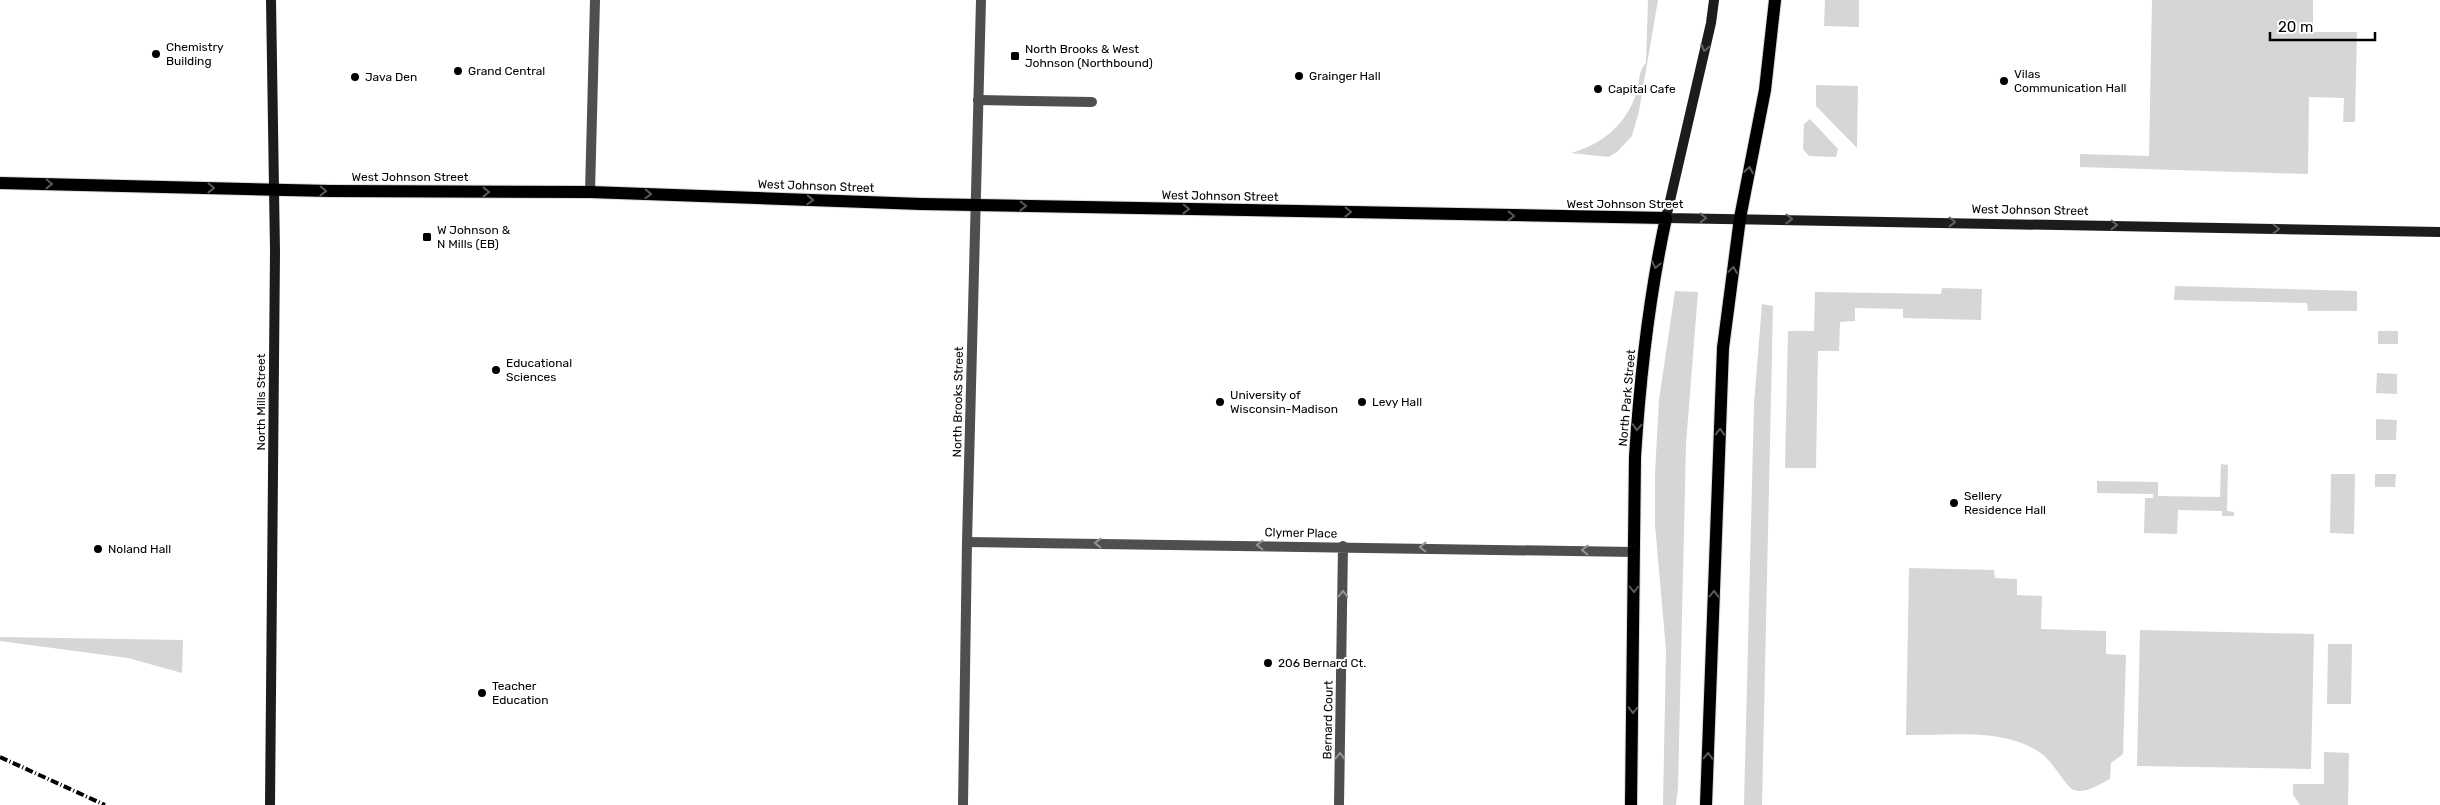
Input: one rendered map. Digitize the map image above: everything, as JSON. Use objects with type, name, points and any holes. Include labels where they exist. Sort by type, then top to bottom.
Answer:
[{"type":"main road","name":"North Mills Street","points":[[270,805],[274,190],[271,0]]},
{"type":"main road","name":"North Park Street","points":[[1631,805],[1635,457],[1642,372],[1654,274],[1711,24],[1714,0]]},
{"type":"main road","points":[[1706,805],[1723,348],[1740,218],[1765,90],[1775,0]]},
{"type":"main road","name":"West Johnson Street","points":[[0,183],[274,190],[590,192],[975,205],[2440,232]]},
{"type":"street","points":[[590,192],[594,0]]},
{"type":"street","name":"North Brooks Street","points":[[964,805],[967,542],[981,0]]},
{"type":"street","points":[[978,100],[1092,102]]},
{"type":"street","name":"Clymer Place","points":[[967,542],[1343,546],[1634,552]]},
{"type":"street","name":"Bernard Court","points":[[1339,805],[1343,546]]},
{"type":"shaded area","points":[[1648,0],[1658,0],[1639,111],[1632,136],[1618,151],[1609,157],[1571,153],[1593,144],[1612,131],[1620,123],[1633,103],[1640,73],[1646,63]]},
{"type":"shaded area","points":[[1825,0],[1859,0],[1859,27],[1824,26]]},
{"type":"shaded area","points":[[2152,0],[2313,0],[2313,32],[2357,32],[2355,122],[2343,122],[2344,98],[2309,97],[2308,174],[2080,167],[2080,154],[2149,156]]},
{"type":"shaded area","points":[[1816,85],[1858,86],[1857,148],[1816,106]]},
{"type":"shaded area","points":[[1810,119],[1838,149],[1836,157],[1809,156],[1803,149],[1804,124]]},
{"type":"shaded area","points":[[2175,286],[2357,291],[2357,311],[2308,311],[2307,303],[2174,300]]},
{"type":"shaded area","points":[[1942,288],[1982,289],[1981,320],[1903,318],[1903,309],[1855,308],[1855,321],[1840,322],[1839,351],[1818,351],[1816,468],[1785,468],[1788,331],[1814,331],[1815,292],[1941,294]]},
{"type":"shaded area","points":[[1675,291],[1698,292],[1686,444],[1678,788],[1676,805],[1663,805],[1666,650],[1655,525],[1655,473],[1659,400]]},
{"type":"shaded area","points":[[1762,304],[1773,306],[1762,805],[1744,805],[1754,403]]},
{"type":"shaded area","points":[[2378,331],[2398,331],[2398,344],[2378,344]]},
{"type":"shaded area","points":[[2377,373],[2397,374],[2397,394],[2376,393]]},
{"type":"shaded area","points":[[2376,419],[2397,420],[2396,440],[2376,440]]},
{"type":"shaded area","points":[[2221,464],[2228,465],[2227,511],[2234,512],[2234,516],[2222,516],[2222,511],[2178,510],[2177,534],[2144,533],[2145,498],[2153,498],[2153,494],[2097,493],[2097,481],[2158,482],[2158,496],[2220,497]]},
{"type":"shaded area","points":[[2331,474],[2355,474],[2354,534],[2330,533]]},
{"type":"shaded area","points":[[2375,474],[2396,474],[2395,487],[2375,487]]},
{"type":"shaded area","points":[[1909,568],[1994,570],[1995,578],[2017,579],[2017,595],[2042,596],[2041,629],[2106,631],[2106,654],[2126,655],[2123,754],[2111,763],[2110,779],[2088,790],[2074,790],[2042,754],[2027,745],[1994,736],[1959,734],[1906,735]]},
{"type":"shaded area","points":[[2140,630],[2314,634],[2311,769],[2137,766]]},
{"type":"shaded area","points":[[0,637],[183,640],[182,673],[128,658],[0,641]]},
{"type":"shaded area","points":[[2328,644],[2352,644],[2351,704],[2327,704]]},
{"type":"shaded area","points":[[2324,752],[2349,753],[2348,805],[2300,805],[2293,795],[2293,784],[2324,784]]},
{"type":"railway","points":[[0,757],[105,805]]},
{"type":"place","name":"Chemistry Building","points":[[156,54]]},
{"type":"place","name":"North Brooks & West Johnson (Northbound)","points":[[1015,56]]},
{"type":"place","name":"Grand Central","points":[[458,71]]},
{"type":"place","name":"Grainger Hall","points":[[1299,76]]},
{"type":"place","name":"Java Den","points":[[355,77]]},
{"type":"place","name":"Vilas Communication Hall","points":[[2004,81]]},
{"type":"place","name":"Capital Cafe","points":[[1598,89]]},
{"type":"place","name":"W Johnson & N Mills (EB)","points":[[427,237]]},
{"type":"place","name":"Educational Sciences","points":[[496,370]]},
{"type":"place","name":"University of Wisconsin-Madison","points":[[1220,402]]},
{"type":"place","name":"Levy Hall","points":[[1362,402]]},
{"type":"place","name":"Sellery Residence Hall","points":[[1954,503]]},
{"type":"place","name":"Noland Hall","points":[[98,549]]},
{"type":"place","name":"206 Bernard Ct.","points":[[1268,663]]},
{"type":"place","name":"Teacher Education","points":[[482,693]]}]
